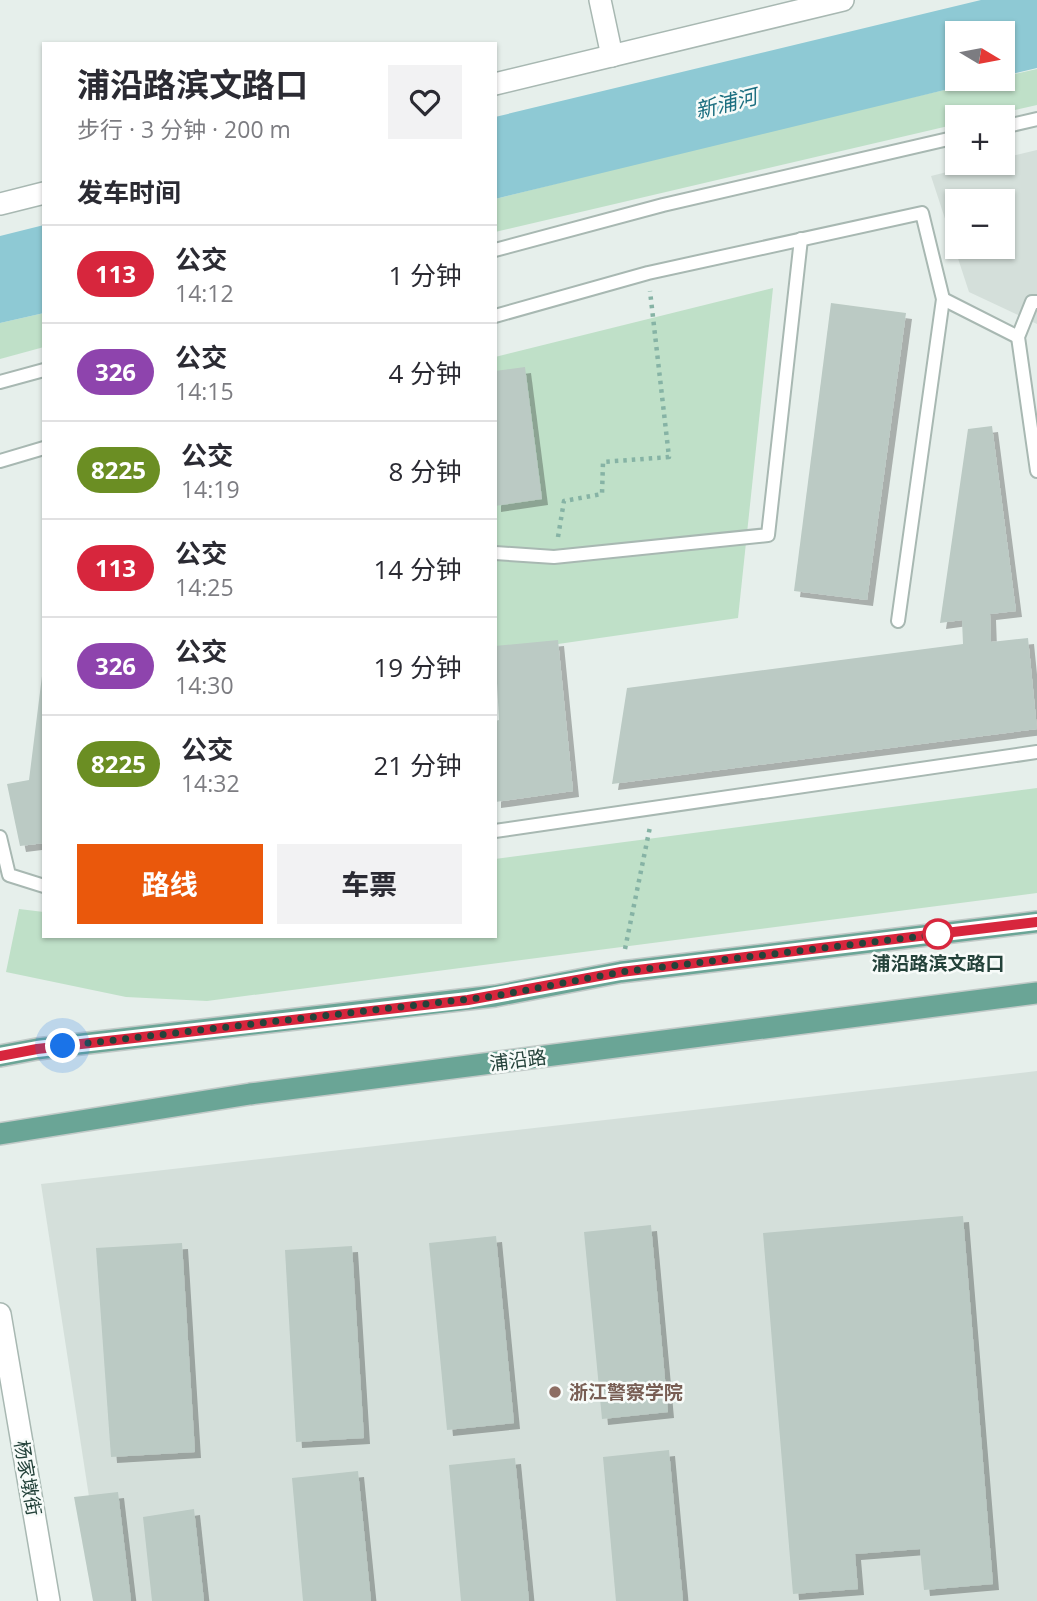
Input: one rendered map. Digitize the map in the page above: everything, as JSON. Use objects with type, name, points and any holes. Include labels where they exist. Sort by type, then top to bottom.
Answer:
[{"type":"main road","points":[[0,1056],[37,1049],[495,996],[621,972],[1037,922]]},
{"type":"main road","name":"浦沿路","points":[[0,1134],[250,1094],[1037,993]]},
{"type":"street","points":[[600,0],[612,56]]},
{"type":"street","points":[[497,84],[843,0]]},
{"type":"street","points":[[0,204],[42,194]]},
{"type":"street","name":"杨家墩街","points":[[0,1314],[50,1601]]},
{"type":"lane","points":[[1015,124],[1037,119]]},
{"type":"lane","points":[[497,249],[663,205],[945,140]]},
{"type":"lane","points":[[497,315],[648,272],[922,213],[943,299],[898,621]]},
{"type":"lane","points":[[497,553],[554,557],[768,535],[802,239]]},
{"type":"lane","points":[[943,299],[1018,337]]},
{"type":"lane","points":[[1037,302],[1032,302],[1018,337],[1037,471]]},
{"type":"lane","points":[[0,382],[42,371]]},
{"type":"lane","points":[[0,461],[41,451]]},
{"type":"lane","points":[[497,831],[1037,752]]},
{"type":"lane","points":[[0,837],[9,875],[42,885]]},
{"type":"path","points":[[554,557],[564,501],[602,494],[603,462],[669,457],[648,272]]},
{"type":"path","points":[[621,972],[653,809]]},
{"type":"shaded area","points":[[1037,150],[1037,324],[969,292],[958,259],[1015,259],[1015,189],[945,189],[945,219],[931,176],[945,172],[945,175],[1015,175],[1015,155]]},
{"type":"shaded area","name":"浙江警察学院","points":[[1037,1071],[1037,1601],[105,1601],[41,1184]]},
{"type":"green space","points":[[1037,69],[1037,105],[1015,110],[1015,105],[945,105],[945,127],[497,232],[497,198],[782,127],[945,90],[1015,91],[1015,74]]},
{"type":"green space","points":[[773,288],[738,618],[497,653],[497,357]]},
{"type":"green space","points":[[42,313],[42,348],[0,359],[0,323]]},
{"type":"green space","points":[[1037,788],[1037,893],[207,1001],[126,997],[6,972],[19,909],[42,912],[42,938],[497,938],[497,859]]},
{"type":"water","name":"新浦河","points":[[981,0],[1037,0],[1037,68],[1015,73],[1015,21],[945,21],[945,90],[497,199],[497,117]]},
{"type":"water","points":[[42,226],[42,313],[0,323],[0,236]]},
{"type":"building","points":[[831,303],[906,313],[867,600],[794,591]]},
{"type":"building","points":[[525,367],[542,499],[497,506],[497,371]]},
{"type":"building","points":[[992,426],[1016,611],[990,614],[991,642],[1028,638],[1037,729],[612,784],[627,688],[963,644],[962,620],[940,623],[968,429]]},
{"type":"building","points":[[558,640],[573,791],[497,802],[497,646]]},
{"type":"building","points":[[42,676],[42,843],[20,846],[7,784],[29,780]]},
{"type":"building","points":[[963,1216],[993,1584],[924,1590],[920,1549],[855,1554],[858,1589],[793,1594],[763,1233]]},
{"type":"building","points":[[651,1225],[668,1412],[602,1419],[584,1232]]},
{"type":"building","points":[[496,1236],[514,1423],[447,1430],[429,1243]]},
{"type":"building","points":[[182,1243],[195,1452],[111,1457],[96,1248]]},
{"type":"building","points":[[352,1246],[364,1438],[296,1442],[285,1250]]},
{"type":"building","points":[[669,1450],[683,1601],[616,1601],[603,1457]]},
{"type":"building","points":[[515,1458],[529,1601],[461,1601],[449,1465]]},
{"type":"building","points":[[358,1471],[371,1601],[303,1601],[292,1478]]},
{"type":"building","points":[[118,1492],[131,1601],[93,1601],[74,1497]]},
{"type":"building","points":[[194,1509],[204,1601],[152,1601],[143,1517]]},
{"type":"bus line","name":"113","points":[[0,1056],[37,1049],[247,1027],[495,996],[621,972],[1037,922]]},
{"type":"place","name":"浦沿路滨文路口","points":[[938,934]]},
{"type":"place","name":"浙江警察学院","points":[[555,1392]]},
{"type":"route","points":[[63,1046],[247,1027],[495,996],[621,972],[948,933],[938,934]]}]
